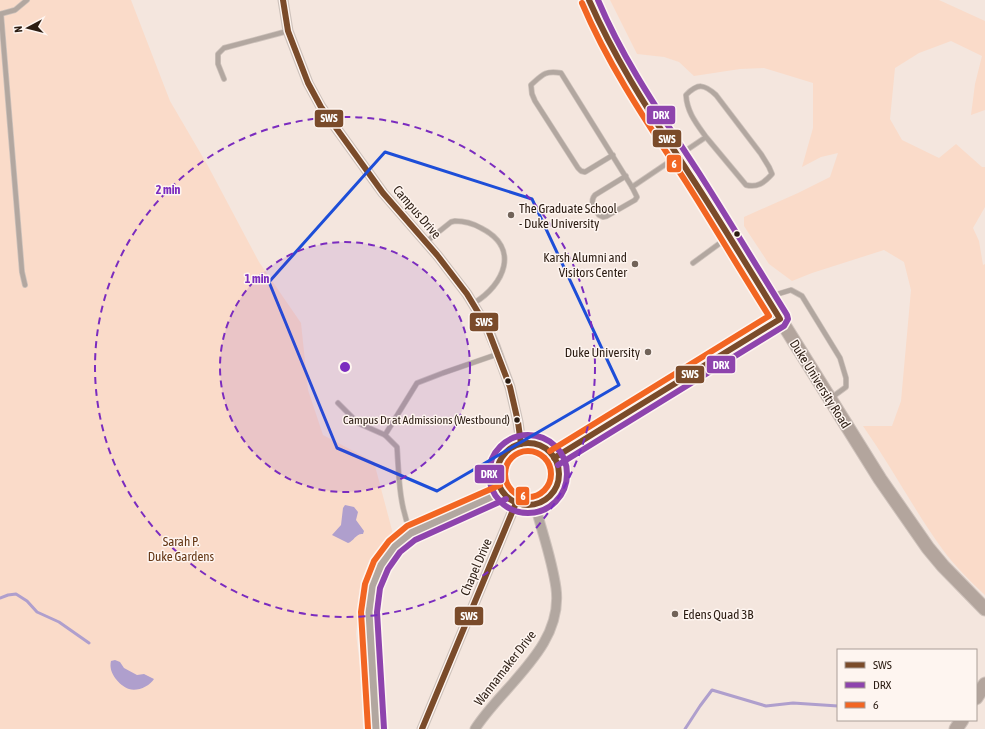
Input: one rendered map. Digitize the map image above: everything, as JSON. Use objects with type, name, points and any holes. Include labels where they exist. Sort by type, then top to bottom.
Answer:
[{"type":"main road","name":"Duke University Road","points":[[589,0],[596,16],[644,105],[677,155],[880,479],[928,548],[943,566],[985,609]]},
{"type":"main road","points":[[977,696],[985,684]]},
{"type":"street","name":"Campus Drive","points":[[283,0],[288,31],[308,83],[321,107],[383,193],[426,242],[474,304],[498,354],[510,387],[522,444]]},
{"type":"street","points":[[554,458],[780,319]]},
{"type":"street","points":[[522,444],[540,446],[548,451],[554,458],[558,467],[559,477],[557,486],[551,495],[544,501],[535,505],[516,503],[503,492],[498,483],[499,463],[512,448],[522,444]]},
{"type":"street","points":[[376,729],[369,607],[377,575],[383,563],[399,542],[411,533],[503,492]]},
{"type":"street","name":"Chapel Drive","points":[[422,729],[516,503]]},
{"type":"street","name":"Wannamaker Drive","points":[[475,729],[498,698],[541,648],[553,621],[557,599],[556,589],[535,505]]},
{"type":"lane","points":[[24,285],[1,14],[15,10],[27,0]]},
{"type":"lane","points":[[224,79],[218,64],[218,54],[224,48],[288,31]]},
{"type":"lane","points":[[613,155],[585,172],[581,171],[535,101],[532,94],[531,85],[547,72],[552,71],[561,73],[613,155],[626,176],[632,187],[637,197],[635,200],[607,216],[603,217],[599,215],[592,201],[595,195],[626,176]]},
{"type":"lane","points":[[693,88],[708,88],[716,95],[762,154],[770,167],[772,174],[766,181],[757,186],[752,187],[746,185],[706,137],[691,115],[687,104],[686,95],[693,88]]},
{"type":"lane","points":[[632,187],[677,155],[706,137]]},
{"type":"lane","points":[[426,242],[451,222],[458,221],[478,226],[490,232],[497,239],[502,246],[506,260],[502,274],[480,300],[474,304]]},
{"type":"lane","points":[[693,263],[728,237]]},
{"type":"lane","points":[[766,297],[791,290],[802,296],[806,302],[840,358],[846,378],[846,387],[830,398]]},
{"type":"lane","points":[[385,435],[417,383],[498,354]]},
{"type":"lane","points":[[338,403],[358,423],[385,435],[397,447],[399,488],[405,518],[411,533]]},
{"type":"highlighted area","points":[[385,152],[532,199],[619,385],[437,491],[337,448],[269,282]]},
{"type":"green space","name":"Sarah P. Duke Gardens","points":[[0,0],[131,0],[170,101],[208,166],[259,262],[301,323],[308,390],[323,435],[374,462],[393,534],[370,561],[363,580],[359,605],[356,634],[361,674],[363,729],[0,729]]},
{"type":"green space","points":[[610,0],[939,0],[985,21],[985,110],[971,115],[975,84],[982,56],[951,41],[919,53],[895,68],[890,119],[902,140],[939,158],[956,144],[982,167],[985,167],[985,207],[973,228],[979,241],[983,265],[985,264],[985,595],[943,550],[863,426],[892,426],[901,401],[911,290],[904,262],[884,250],[792,281],[769,264],[744,226],[744,217],[830,177],[838,153],[821,157],[802,167],[813,128],[813,83],[764,68],[740,69],[694,76],[679,62],[664,57],[637,54]]},
{"type":"shaded area","points":[[345,505],[354,507],[358,512],[356,520],[364,531],[363,534],[357,536],[348,543],[332,535],[341,525],[343,508]]},
{"type":"shaded area","points":[[115,660],[120,662],[124,668],[137,675],[144,674],[154,679],[150,684],[143,688],[136,690],[129,689],[118,682],[111,670],[111,661]]},
{"type":"waterway","points":[[0,598],[16,594],[27,601],[37,612],[59,622],[89,643]]},
{"type":"waterway","points":[[685,729],[712,690],[766,706],[793,703],[837,706]]},
{"type":"transit line","name":"SWS","points":[[283,0],[288,31],[308,83],[321,107],[383,193],[437,255],[467,294],[487,327],[510,387],[518,422],[521,444]]},
{"type":"transit line","name":"SWS","points":[[554,458],[780,319],[637,91],[612,47],[589,0]]},
{"type":"transit line","name":"DRX","points":[[558,465],[784,326],[788,319],[787,315],[721,208],[644,88],[608,23],[598,0]]},
{"type":"transit line","name":"6","points":[[550,451],[769,316],[630,95],[604,50],[582,3]]},
{"type":"transit line","name":"DRX","points":[[528,435],[543,438],[555,447],[564,459],[567,474],[564,489],[555,501],[543,510],[528,513],[513,510],[501,501],[492,489],[489,474],[492,459],[501,447],[513,438],[528,435]]},
{"type":"transit line","name":"SWS","points":[[528,443],[540,446],[550,452],[556,462],[559,474],[556,486],[550,496],[540,502],[528,505],[516,502],[506,496],[500,486],[497,474],[500,462],[506,452],[516,446],[528,443]]},
{"type":"transit line","name":"6","points":[[528,451],[541,455],[547,461],[551,474],[547,487],[541,493],[528,497],[515,493],[509,487],[505,474],[509,461],[515,455],[528,451]]},
{"type":"transit line","name":"6","points":[[368,729],[361,612],[365,584],[374,561],[389,541],[407,526],[500,485]]},
{"type":"transit line","name":"DRX","points":[[384,729],[377,612],[380,588],[388,569],[400,552],[415,540],[506,499]]},
{"type":"transit line","name":"SWS","points":[[422,729],[516,503]]},
{"type":"place","name":"The Graduate School - Duke University","points":[[511,215]]},
{"type":"place","name":"Karsh Alumni and Visitors Center","points":[[635,264]]},
{"type":"place","name":"Duke University","points":[[648,352]]},
{"type":"place","name":"Campus Dr at Admissions (Westbound)","points":[[517,420]]},
{"type":"place","name":"Edens Quad 3B","points":[[675,614]]}]
